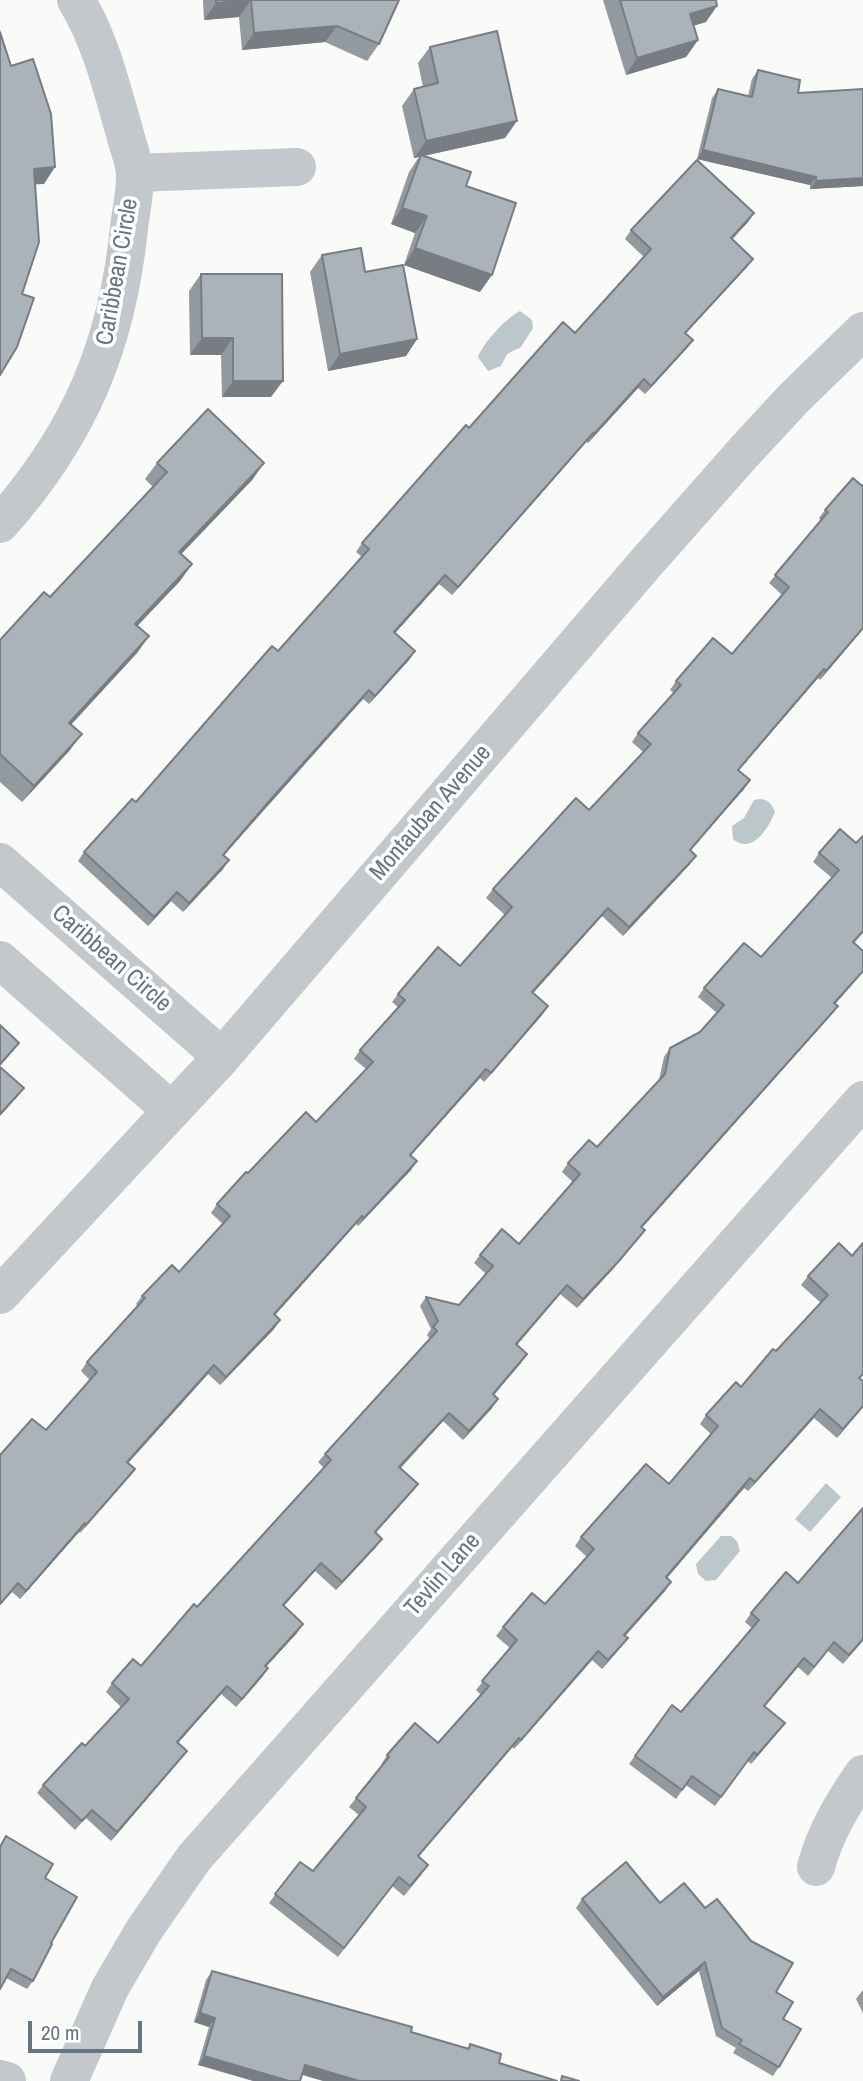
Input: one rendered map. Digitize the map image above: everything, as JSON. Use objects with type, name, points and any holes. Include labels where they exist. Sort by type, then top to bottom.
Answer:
[{"type":"street","name":"Caribbean Circle","points":[[0,524],[24,497],[62,444],[94,380],[113,324],[127,253],[135,173],[108,72],[76,0]]},
{"type":"street","points":[[135,173],[297,167]]},
{"type":"street","name":"Montauban Avenue","points":[[0,1295],[222,1057],[672,533],[793,399],[863,331]]},
{"type":"street","name":"Caribbean Circle","points":[[0,862],[222,1057]]},
{"type":"street","points":[[0,960],[172,1111]]},
{"type":"street","name":"Tevlin Lane","points":[[69,2081],[110,1988],[144,1930],[194,1858],[863,1100]]},
{"type":"street","points":[[816,1867],[822,1843],[863,1774]]},
{"type":"street","points":[[0,2079],[7,2081]]},
{"type":"shaded area","points":[[520,311],[532,320],[533,328],[521,347],[507,354],[501,366],[488,371],[478,357],[481,351],[502,325]]},
{"type":"shaded area","points":[[754,800],[768,801],[773,807],[775,812],[772,819],[764,832],[753,842],[740,843],[733,839],[732,826],[744,818]]},
{"type":"shaded area","points":[[826,1483],[841,1497],[810,1532],[795,1519]]},
{"type":"shaded area","points":[[721,1536],[731,1536],[737,1541],[740,1551],[716,1580],[706,1581],[698,1574],[696,1564]]},
{"type":"building","points":[[216,0],[251,0],[216,3]]},
{"type":"building","points":[[251,0],[399,0],[379,44],[337,26],[254,33]]},
{"type":"building","points":[[620,0],[716,0],[717,6],[690,14],[698,40],[637,58]]},
{"type":"building","points":[[497,31],[517,121],[426,141],[414,89],[438,83],[430,47]]},
{"type":"building","points":[[0,32],[11,66],[33,59],[51,114],[55,167],[34,169],[39,242],[22,294],[34,298],[17,347],[0,375]]},
{"type":"building","points":[[758,70],[800,80],[798,93],[863,89],[863,178],[816,181],[816,177],[703,150],[718,89],[752,97]]},
{"type":"building","points":[[421,155],[471,172],[466,186],[516,203],[492,275],[415,248],[427,216],[402,208]]},
{"type":"building","points":[[697,160],[754,213],[731,238],[753,259],[685,333],[693,340],[651,386],[644,379],[458,587],[445,575],[394,632],[415,651],[375,696],[369,690],[271,799],[223,855],[229,860],[189,903],[177,892],[154,917],[84,852],[132,799],[136,802],[272,646],[278,651],[369,549],[362,543],[466,425],[469,428],[563,322],[575,333],[651,249],[631,230]]},
{"type":"building","points":[[361,248],[365,272],[403,265],[417,339],[340,354],[322,255]]},
{"type":"building","points":[[201,274],[282,274],[283,381],[233,381],[233,338],[202,338]]},
{"type":"building","points":[[208,409],[264,463],[179,552],[192,564],[135,624],[149,636],[69,723],[82,734],[34,786],[0,754],[0,640],[44,592],[50,597],[167,472],[157,463]]},
{"type":"building","points":[[853,478],[863,485],[863,628],[826,671],[824,669],[738,770],[750,780],[690,850],[696,856],[629,927],[608,908],[532,992],[548,1006],[491,1073],[486,1069],[410,1155],[417,1161],[364,1218],[362,1216],[274,1314],[280,1320],[226,1377],[214,1365],[127,1462],[135,1469],[86,1525],[85,1523],[26,1591],[18,1583],[0,1604],[0,1455],[32,1419],[46,1430],[97,1372],[87,1362],[145,1298],[142,1296],[172,1265],[179,1272],[230,1216],[217,1204],[246,1172],[248,1173],[306,1112],[316,1122],[373,1062],[360,1050],[405,1000],[398,994],[438,947],[460,966],[512,907],[493,889],[576,798],[589,810],[651,744],[638,733],[681,685],[676,681],[713,638],[732,654],[789,587],[775,575]]},
{"type":"building","points":[[840,829],[856,843],[863,836],[863,931],[853,942],[863,951],[863,971],[834,1003],[838,1006],[641,1227],[645,1230],[583,1299],[567,1285],[516,1344],[527,1354],[493,1394],[498,1399],[469,1431],[449,1413],[399,1467],[418,1484],[375,1532],[382,1539],[342,1582],[321,1563],[283,1605],[303,1624],[265,1666],[268,1668],[242,1699],[227,1686],[177,1742],[187,1751],[117,1832],[92,1810],[82,1821],[43,1785],[82,1743],[85,1746],[129,1699],[112,1683],[133,1659],[141,1666],[194,1604],[197,1607],[331,1460],[325,1454],[437,1331],[433,1327],[438,1321],[426,1297],[459,1305],[493,1266],[480,1255],[502,1229],[519,1244],[580,1174],[568,1163],[589,1140],[597,1147],[665,1074],[670,1048],[700,1032],[724,1005],[704,988],[744,943],[761,957],[839,870],[819,853]]},
{"type":"building","points":[[0,1025],[19,1043],[0,1064]]},
{"type":"building","points":[[0,1067],[24,1088],[0,1114]]},
{"type":"building","points":[[839,1243],[852,1256],[863,1243],[863,1374],[859,1378],[863,1381],[863,1406],[843,1429],[820,1409],[755,1482],[750,1478],[666,1577],[671,1582],[624,1635],[628,1638],[608,1660],[598,1651],[418,1856],[428,1865],[410,1886],[399,1877],[344,1948],[275,1894],[300,1862],[313,1871],[366,1807],[356,1798],[389,1757],[387,1755],[415,1723],[438,1743],[489,1686],[482,1681],[517,1640],[503,1627],[532,1593],[545,1604],[594,1549],[581,1537],[646,1464],[669,1484],[718,1426],[706,1415],[736,1382],[741,1387],[773,1349],[776,1351],[828,1295],[808,1276]]},
{"type":"building","points":[[863,1508],[863,1639],[849,1655],[834,1642],[814,1667],[804,1658],[764,1706],[785,1723],[757,1755],[754,1752],[721,1797],[692,1776],[682,1790],[635,1756],[672,1705],[681,1712],[759,1620],[751,1613],[786,1572],[798,1583]]},
{"type":"building","points":[[6,1836],[53,1864],[45,1878],[77,1897],[33,1981],[11,1969],[0,1989],[0,1847]]},
{"type":"building","points":[[626,1862],[660,1903],[684,1883],[705,1908],[717,1899],[751,1941],[793,1963],[776,1992],[793,2002],[783,2019],[801,2029],[779,2067],[739,2044],[742,2040],[722,2028],[705,1962],[663,1997],[582,1899]]},
{"type":"building","points":[[212,1971],[412,2027],[411,2032],[469,2049],[470,2044],[501,2054],[499,2063],[557,2081],[359,2081],[305,2065],[300,2081],[289,2081],[204,2056],[215,2018],[200,2013]]},
{"type":"building","points":[[562,2076],[579,2081],[561,2081]]}]
